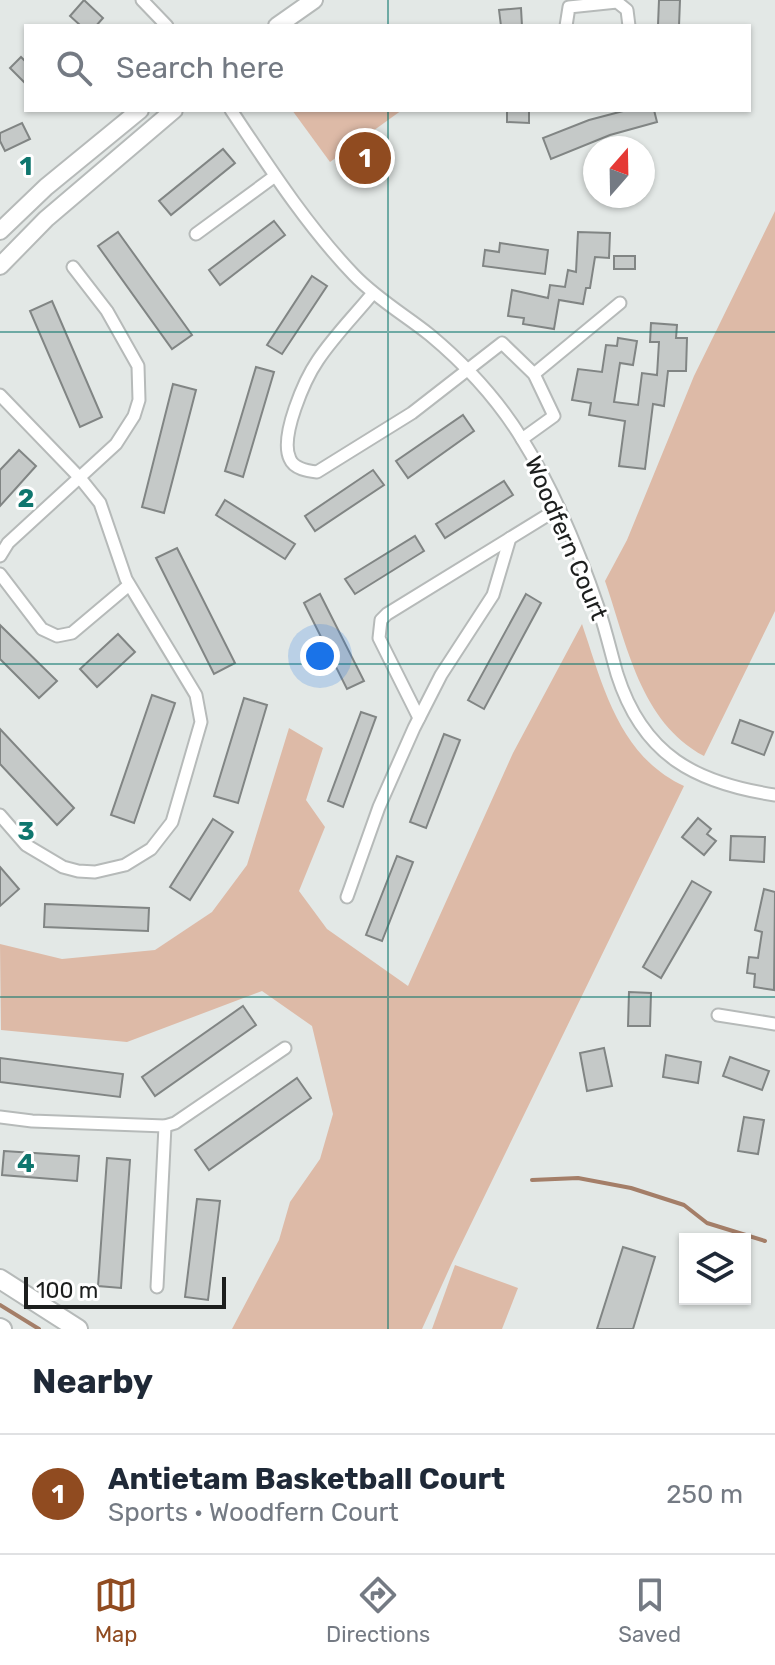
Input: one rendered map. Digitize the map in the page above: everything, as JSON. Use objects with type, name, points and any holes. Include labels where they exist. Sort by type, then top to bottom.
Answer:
[{"type":"main road","points":[[0,1279],[78,1329]]},
{"type":"street","points":[[142,0],[165,24]]},
{"type":"street","points":[[280,24],[314,0]]},
{"type":"street","points":[[566,24],[571,3],[617,2],[627,10],[629,24]]},
{"type":"street","points":[[0,231],[46,187],[138,112]]},
{"type":"street","points":[[0,266],[46,219],[172,112]]},
{"type":"street","name":"Woodfern Court","points":[[232,112],[275,176],[333,251],[373,293],[427,333],[468,369],[522,439],[559,508],[600,613],[618,676],[647,733],[666,752],[702,777],[775,795]]},
{"type":"street","points":[[196,234],[275,176]]},
{"type":"street","points":[[0,556],[8,543],[116,444],[134,416],[140,383],[138,366],[119,332],[73,267]]},
{"type":"street","points":[[373,293],[317,360],[307,380],[296,406],[288,442],[290,460],[297,467],[317,472],[412,413],[502,343],[534,374],[554,416],[522,439]]},
{"type":"street","points":[[534,374],[620,303]]},
{"type":"street","points":[[0,395],[93,492],[103,511],[129,585],[201,708],[200,730],[172,822],[157,842],[140,857],[112,869],[86,872],[63,867],[26,845],[0,815]]},
{"type":"street","points":[[419,718],[379,638],[381,620],[559,508]]},
{"type":"street","points":[[347,897],[379,807],[419,718],[441,675],[493,595],[510,538]]},
{"type":"street","points":[[0,574],[42,629],[57,636],[72,633],[129,585]]},
{"type":"street","points":[[718,1015],[775,1024]]},
{"type":"street","points":[[0,1117],[165,1126],[175,1123],[285,1048]]},
{"type":"street","points":[[157,1287],[165,1126]]},
{"type":"shaded area","points":[[293,112],[399,112],[330,162]]},
{"type":"shaded area","points":[[378,131],[394,153],[351,185],[335,164]]},
{"type":"shaded area","points":[[775,211],[775,611],[704,756],[682,741],[650,702],[629,655],[605,581],[627,540],[694,376]]},
{"type":"shaded area","points":[[582,624],[606,695],[629,738],[662,773],[684,786],[422,1329],[232,1329],[279,1240],[290,1202],[320,1159],[333,1114],[312,1026],[262,991],[127,1042],[1,1030],[0,944],[62,959],[155,950],[212,912],[247,865],[289,728],[323,748],[306,800],[325,827],[299,891],[327,929],[408,986],[513,753]]},
{"type":"shaded area","points":[[455,1265],[518,1288],[502,1329],[432,1329]]},
{"type":"building","points":[[84,0],[103,18],[98,24],[79,24],[70,16]]},
{"type":"building","points":[[659,0],[680,0],[679,24],[658,24]]},
{"type":"building","points":[[521,8],[522,24],[501,24],[499,10]]},
{"type":"building","points":[[21,57],[24,60],[24,82],[10,68]]},
{"type":"building","points":[[507,112],[529,112],[529,123],[507,122]]},
{"type":"building","points":[[619,112],[654,112],[657,122],[608,136],[583,136],[583,146],[551,159],[543,138]]},
{"type":"building","points":[[22,123],[30,139],[5,151],[0,133]]},
{"type":"building","points":[[223,149],[235,163],[171,215],[159,201]]},
{"type":"building","points":[[274,221],[285,235],[220,285],[209,270]]},
{"type":"building","points":[[118,232],[192,335],[172,349],[98,246]]},
{"type":"building","points":[[578,232],[610,233],[609,258],[595,257],[590,288],[586,288],[583,304],[559,300],[554,329],[523,324],[524,318],[508,316],[512,290],[548,298],[550,285],[565,287],[568,270],[576,272]]},
{"type":"building","points":[[500,243],[548,250],[545,274],[483,266],[485,250],[499,252]]},
{"type":"building","points":[[614,256],[635,256],[635,269],[614,269]]},
{"type":"building","points":[[312,276],[327,286],[282,354],[267,345]]},
{"type":"building","points":[[52,301],[102,417],[80,427],[30,311]]},
{"type":"building","points":[[651,323],[677,325],[676,338],[687,338],[686,371],[668,371],[664,406],[653,404],[645,469],[619,466],[625,421],[589,415],[591,403],[572,400],[578,369],[602,372],[606,345],[617,346],[618,338],[637,341],[633,365],[620,363],[614,402],[638,405],[642,373],[657,375],[659,342],[650,342]]},
{"type":"building","points":[[256,367],[274,372],[243,477],[225,471]]},
{"type":"building","points":[[173,384],[196,390],[164,513],[142,507]]},
{"type":"building","points":[[463,415],[474,431],[408,478],[396,461]]},
{"type":"building","points":[[19,450],[36,466],[0,506],[0,470]]},
{"type":"building","points":[[373,470],[384,485],[315,531],[305,516]]},
{"type":"building","points":[[504,481],[513,495],[445,538],[436,524]]},
{"type":"building","points":[[225,500],[295,544],[285,559],[216,515]]},
{"type":"building","points":[[415,536],[424,551],[355,594],[345,579]]},
{"type":"building","points":[[177,548],[235,663],[214,674],[156,558]]},
{"type":"building","points":[[320,594],[364,681],[347,689],[304,603]]},
{"type":"building","points":[[526,594],[541,603],[484,709],[468,700]]},
{"type":"building","points":[[0,625],[57,681],[39,698],[0,659]]},
{"type":"building","points":[[118,634],[135,652],[97,687],[80,669]]},
{"type":"building","points":[[152,695],[175,703],[134,823],[111,815]]},
{"type":"building","points":[[244,698],[267,705],[238,803],[214,796]]},
{"type":"building","points":[[361,712],[376,717],[343,807],[328,801]]},
{"type":"building","points":[[740,720],[773,732],[764,755],[732,743]]},
{"type":"building","points":[[0,729],[74,808],[57,825],[0,764]]},
{"type":"building","points":[[444,734],[460,740],[426,828],[410,822]]},
{"type":"building","points":[[698,818],[711,829],[707,834],[716,841],[704,855],[682,837]]},
{"type":"building","points":[[213,819],[233,832],[190,900],[170,887]]},
{"type":"building","points":[[731,836],[765,837],[764,862],[730,860]]},
{"type":"building","points":[[397,856],[413,862],[382,941],[366,935]]},
{"type":"building","points":[[0,867],[19,889],[0,906]]},
{"type":"building","points":[[692,881],[711,892],[661,978],[643,967]]},
{"type":"building","points":[[764,889],[775,892],[774,990],[754,987],[755,974],[747,973],[749,957],[758,958],[762,932],[755,930]]},
{"type":"building","points":[[45,904],[149,908],[148,931],[44,927]]},
{"type":"building","points":[[629,992],[651,993],[650,1026],[628,1026]]},
{"type":"building","points":[[243,1006],[256,1025],[155,1096],[142,1077]]},
{"type":"building","points":[[604,1048],[612,1086],[587,1091],[580,1053]]},
{"type":"building","points":[[666,1055],[701,1062],[698,1083],[663,1077]]},
{"type":"building","points":[[730,1057],[769,1071],[762,1090],[723,1076]]},
{"type":"building","points":[[0,1058],[123,1074],[120,1097],[0,1082]]},
{"type":"building","points":[[297,1078],[311,1098],[209,1170],[195,1150]]},
{"type":"building","points":[[744,1117],[764,1120],[758,1154],[738,1151]]},
{"type":"building","points":[[4,1151],[79,1156],[77,1181],[2,1175]]},
{"type":"building","points":[[107,1158],[130,1160],[121,1288],[98,1286]]},
{"type":"building","points":[[197,1199],[220,1201],[208,1300],[185,1297]]},
{"type":"building","points":[[623,1247],[655,1257],[633,1329],[597,1329]]},
{"type":"waterway","points":[[532,1180],[578,1178],[631,1188],[684,1205],[707,1223],[765,1241]]},
{"type":"waterway","points":[[0,1305],[39,1329]]},
{"type":"place","name":"Antietam Basketball Court","points":[[365,158]]}]
